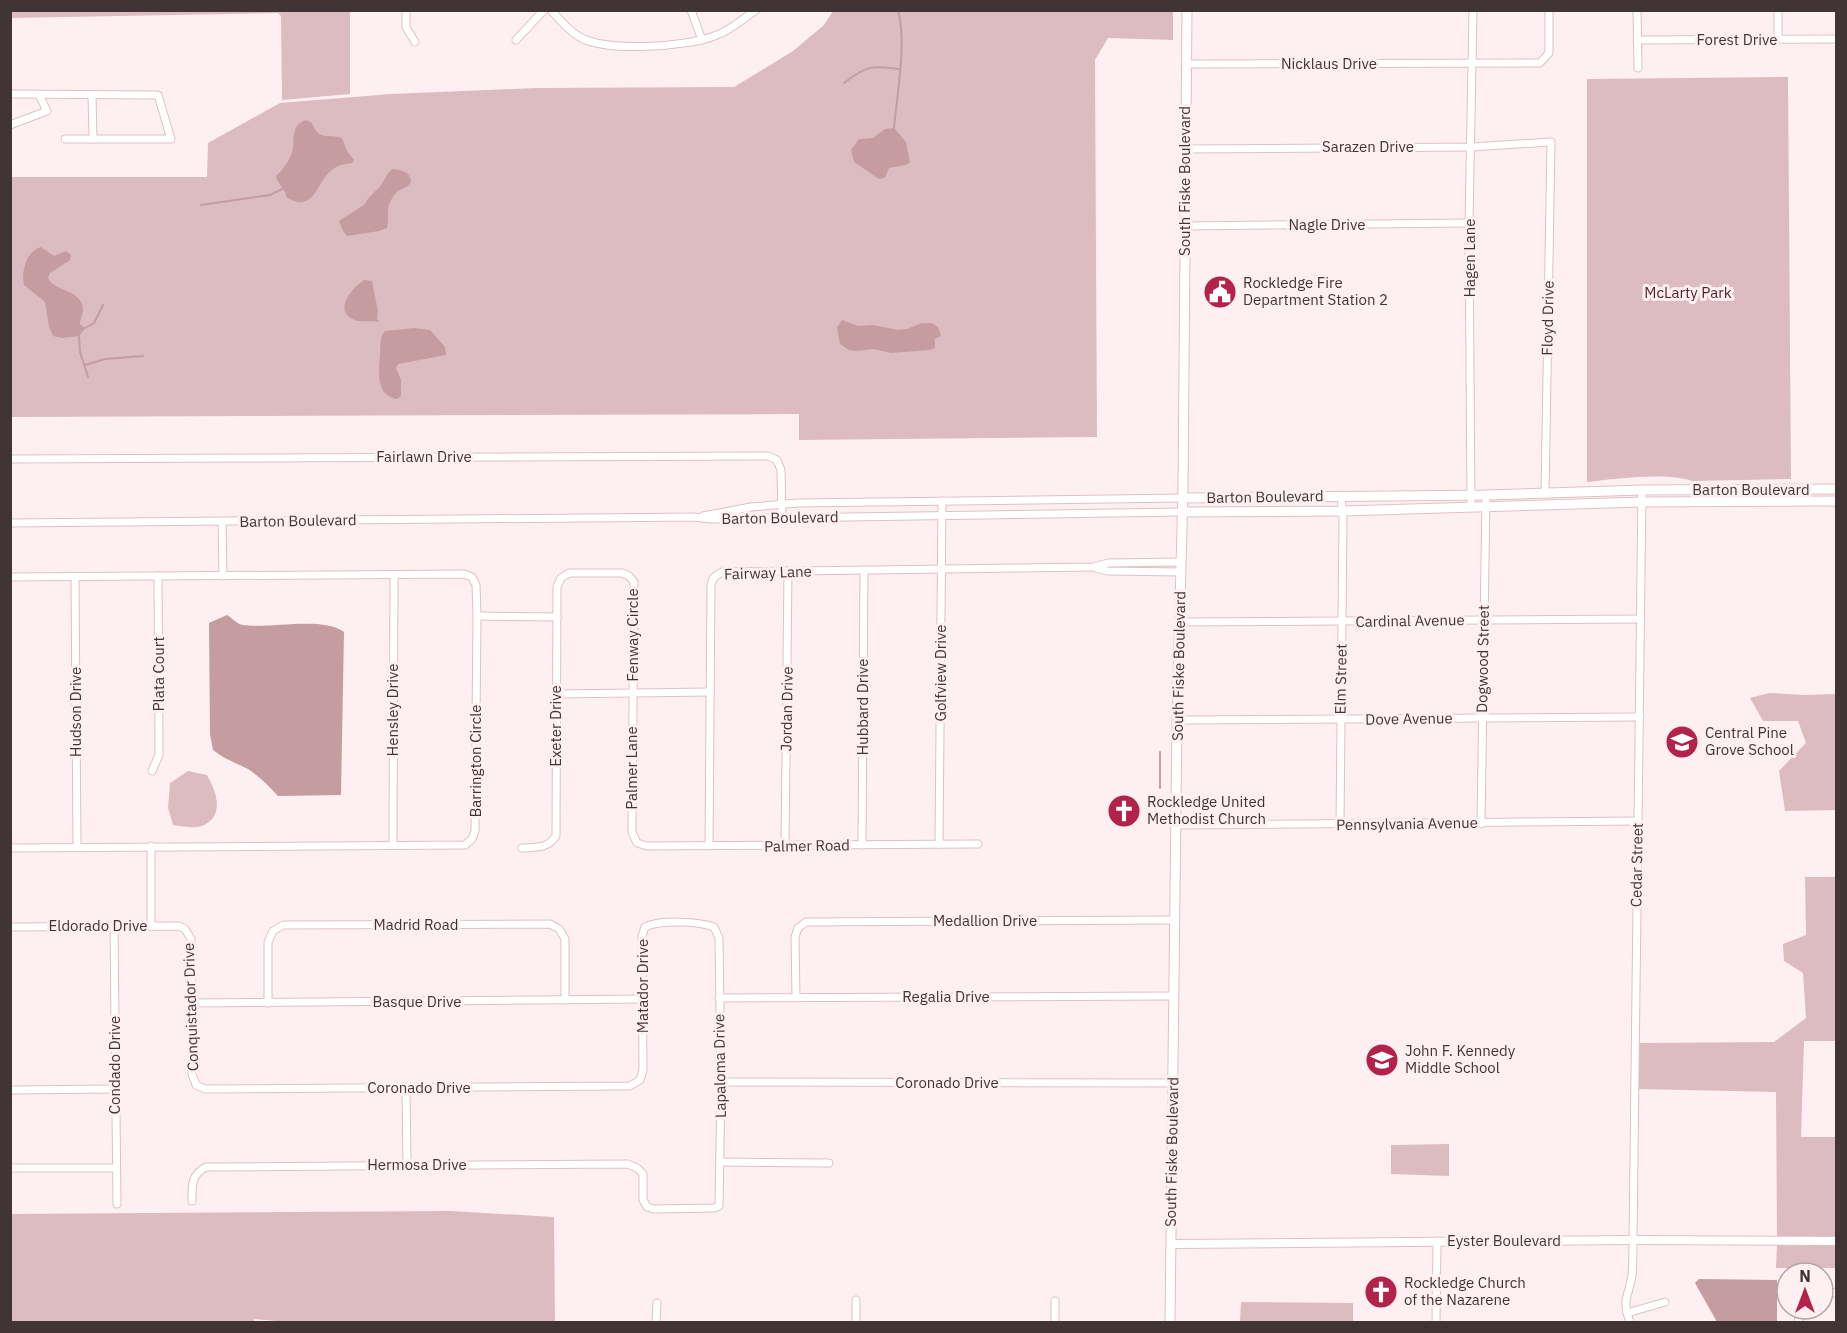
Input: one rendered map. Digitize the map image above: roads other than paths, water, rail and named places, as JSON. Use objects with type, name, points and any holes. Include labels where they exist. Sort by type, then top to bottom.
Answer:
[{"type":"main road","name":"South Fiske Boulevard","points":[[1170,1323],[1173,996],[1183,498],[1186,10]]},
{"type":"main road","name":"Barton Boulevard","points":[[1183,498],[1836,489]]},
{"type":"main road","points":[[1275,512],[1281,503],[1293,497]]},
{"type":"main road","name":"Barton Boulevard","points":[[1182,512],[1343,512],[1643,502],[1836,501]]},
{"type":"street","points":[[406,10],[406,27],[415,42]]},
{"type":"street","points":[[516,40],[544,10]]},
{"type":"street","points":[[551,10],[577,36],[594,44],[609,46],[689,44],[718,35],[756,10]]},
{"type":"street","points":[[691,10],[702,40]]},
{"type":"street","name":"Hagen Lane","points":[[1471,506],[1469,223],[1473,10]]},
{"type":"street","name":"Nicklaus Drive","points":[[1186,64],[1540,63],[1549,53],[1550,10]]},
{"type":"street","points":[[1637,10],[1638,68]]},
{"type":"street","points":[[1778,10],[1778,40]]},
{"type":"street","name":"Forest Drive","points":[[1637,40],[1836,39]]},
{"type":"street","points":[[10,94],[158,95],[171,139],[65,139]]},
{"type":"street","points":[[10,125],[47,111],[39,95]]},
{"type":"street","points":[[92,95],[93,139]]},
{"type":"street","name":"Sarazen Drive","points":[[1185,149],[1472,147],[1551,142]]},
{"type":"street","name":"Floyd Drive","points":[[1545,494],[1551,142]]},
{"type":"street","name":"Nagle Drive","points":[[1185,226],[1469,223]]},
{"type":"street","name":"Fairlawn Drive","points":[[10,459],[768,456],[777,460],[782,470],[782,518]]},
{"type":"street","name":"Cedar Street","points":[[1627,1313],[1625,1296],[1632,1276],[1633,1240],[1642,490]]},
{"type":"street","name":"Dogwood Street","points":[[1481,824],[1486,495]]},
{"type":"street","name":"Elm Street","points":[[1340,825],[1343,512],[1341,497]]},
{"type":"street","name":"Barton Boulevard","points":[[694,517],[782,504],[1183,498]]},
{"type":"street","points":[[1114,499],[1114,513]]},
{"type":"street","name":"Golfview Drive","points":[[939,844],[942,501]]},
{"type":"street","name":"Barton Boulevard","points":[[10,523],[694,517],[711,519],[1182,512]]},
{"type":"street","points":[[222,522],[223,576]]},
{"type":"street","name":"Fairway Lane","points":[[709,846],[711,584],[714,577],[722,572],[1093,567],[1108,563],[1181,562]]},
{"type":"street","name":"Fairway Lane","points":[[1093,567],[1107,571],[1181,573]]},
{"type":"street","name":"Hubbard Drive","points":[[862,845],[864,570]]},
{"type":"street","name":"Jordan Drive","points":[[785,846],[788,571]]},
{"type":"street","name":"Fenway Circle","points":[[561,578],[569,573],[623,573],[634,582],[633,693]]},
{"type":"street","name":"Barrington Circle","points":[[10,576],[464,574],[472,577],[476,585],[477,616],[475,831],[472,839],[465,845],[10,848]]},
{"type":"street","name":"Hensley Drive","points":[[393,845],[394,575]]},
{"type":"street","name":"Hudson Drive","points":[[75,576],[77,847]]},
{"type":"street","name":"Plata Court","points":[[152,771],[159,755],[158,576]]},
{"type":"street","name":"Exeter Drive","points":[[522,848],[544,847],[556,836],[557,587],[561,578]]},
{"type":"street","points":[[477,616],[557,617]]},
{"type":"street","name":"Cardinal Avenue","points":[[1179,622],[1641,619]]},
{"type":"street","points":[[556,694],[710,692]]},
{"type":"street","name":"Palmer Lane","points":[[633,693],[632,832],[637,843]]},
{"type":"street","name":"Dove Avenue","points":[[1178,720],[1640,717]]},
{"type":"street","name":"Pennsylvania Avenue","points":[[1176,825],[1638,821]]},
{"type":"street","name":"Palmer Road","points":[[637,843],[646,846],[978,844]]},
{"type":"street","points":[[151,846],[151,926]]},
{"type":"street","name":"Medallion Drive","points":[[796,997],[795,937],[798,928],[806,922],[1175,920]]},
{"type":"street","name":"Matador Drive","points":[[640,1080],[643,1070],[642,936],[645,927],[653,923],[704,923],[714,927]]},
{"type":"street","name":"Madrid Road","points":[[268,1003],[268,942],[273,931],[283,925],[550,924],[559,929],[565,939],[565,1000]]},
{"type":"street","name":"Condado Drive","points":[[114,926],[117,1204]]},
{"type":"street","name":"Eldorado Drive","points":[[10,927],[179,926],[185,929]]},
{"type":"street","name":"Lapaloma Drive","points":[[643,1200],[647,1207],[654,1209],[719,1206],[721,1082],[718,938],[714,927]]},
{"type":"street","name":"Conquistador Drive","points":[[185,929],[192,939],[192,1074],[196,1085]]},
{"type":"street","name":"Regalia Drive","points":[[719,998],[1173,996]]},
{"type":"street","name":"Basque Drive","points":[[192,1003],[642,999]]},
{"type":"street","name":"Coronado Drive","points":[[196,1085],[205,1089],[406,1089],[630,1086],[640,1080]]},
{"type":"street","name":"Coronado Drive","points":[[721,1082],[1172,1083]]},
{"type":"street","points":[[10,1090],[116,1089]]},
{"type":"street","points":[[406,1089],[407,1165]]},
{"type":"street","points":[[720,1162],[830,1163]]},
{"type":"street","name":"Hermosa Drive","points":[[192,1201],[192,1179],[197,1172],[206,1167],[628,1164],[643,1174],[643,1200]]},
{"type":"street","points":[[10,1168],[116,1167]]},
{"type":"street","name":"Eyster Boulevard","points":[[1171,1244],[1633,1240],[1836,1241]]},
{"type":"street","points":[[1436,1323],[1437,1241]]},
{"type":"street","points":[[856,1300],[856,1323]]},
{"type":"street","points":[[1054,1323],[1055,1301]]},
{"type":"street","points":[[1630,1323],[1627,1313],[1665,1302]]},
{"type":"street","points":[[656,1323],[657,1303]]},
{"type":"waterway","points":[[894,128],[902,37],[898,10]]},
{"type":"waterway","points":[[844,83],[870,68],[899,69]]},
{"type":"waterway","points":[[201,205],[270,195],[284,188]]},
{"type":"waterway","points":[[85,328],[94,323],[103,305]]},
{"type":"waterway","points":[[79,336],[80,352],[88,377]]},
{"type":"waterway","points":[[85,365],[105,359],[143,356]]},
{"type":"waterway","points":[[1160,752],[1160,788]]},
{"type":"place","name":"Rockledge Fire Department Station 2","points":[[1220,292]]},
{"type":"place","name":"Central Pine Grove School","points":[[1682,742]]},
{"type":"place","name":"Rockledge United Methodist Church","points":[[1124,811]]},
{"type":"place","name":"John F. Kennedy Middle School","points":[[1382,1060]]},
{"type":"place","name":"Rockledge Church of the Nazarene","points":[[1381,1292]]},
{"type":"park label","name":"McLarty Park","points":[[1688,293]]}]
